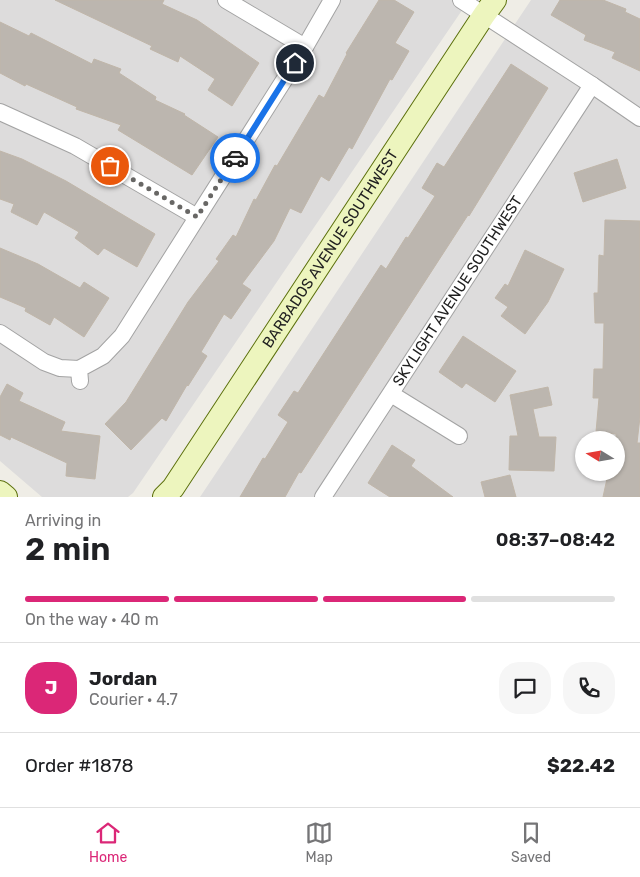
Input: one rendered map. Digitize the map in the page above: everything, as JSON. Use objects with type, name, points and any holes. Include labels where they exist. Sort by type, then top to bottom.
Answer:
[{"type":"street","points":[[226,0],[305,47]]},
{"type":"street","points":[[0,333],[44,362],[80,375],[103,356],[122,336],[305,47],[332,0]]},
{"type":"street","points":[[461,0],[489,7],[592,85],[640,118]]},
{"type":"street","name":"BARBADOS AVENUE SOUTHWEST","points":[[172,494],[489,7]]},
{"type":"street","name":"SKYLIGHT AVENUE SOUTHWEST","points":[[323,497],[592,85]]},
{"type":"street","points":[[0,112],[75,146],[197,217]]},
{"type":"street","points":[[392,394],[459,436]]},
{"type":"street","points":[[0,492],[6,497]]},
{"type":"shaded area","points":[[0,0],[469,0],[133,493],[128,497],[42,497],[0,461]]},
{"type":"shaded area","points":[[531,0],[640,0],[640,497],[200,497]]},
{"type":"building","points":[[55,0],[164,0],[162,4],[197,20],[259,63],[232,106],[208,90],[215,79],[180,56],[178,62],[150,49],[152,46]]},
{"type":"building","points":[[379,0],[394,0],[414,12],[395,43],[409,51],[392,80],[390,79],[352,149],[349,147],[329,181],[321,176],[301,213],[290,208],[274,241],[242,284],[251,290],[231,319],[224,314],[201,352],[207,356],[166,421],[162,418],[131,450],[105,424],[126,402],[188,302],[219,261],[216,259],[233,235],[236,237],[254,199],[256,200],[275,165],[277,166],[319,95],[324,98],[346,53]]},
{"type":"building","points":[[560,0],[603,0],[626,9],[625,12],[640,19],[640,71],[612,58],[615,52],[584,40],[586,35],[551,15]]},
{"type":"building","points":[[0,22],[29,36],[31,33],[92,64],[94,59],[121,69],[119,73],[156,97],[155,100],[185,114],[218,137],[192,175],[118,130],[121,125],[76,109],[77,107],[26,84],[25,86],[0,73]]},
{"type":"building","points":[[511,64],[548,88],[469,216],[301,473],[299,472],[285,497],[240,497],[263,458],[265,459],[288,422],[278,415],[294,391],[298,393],[381,265],[386,269],[406,237],[408,238],[435,196],[422,188],[437,163],[444,167]]},
{"type":"building","points":[[0,151],[22,159],[66,181],[155,234],[137,267],[104,248],[98,255],[75,238],[79,232],[44,212],[37,225],[11,212],[14,204],[0,199]]},
{"type":"building","points":[[617,159],[626,188],[583,202],[574,173]]},
{"type":"building","points":[[605,220],[640,221],[640,417],[637,443],[640,443],[640,497],[603,497],[606,481],[625,481],[625,431],[596,431],[599,398],[593,398],[594,369],[603,369],[604,323],[595,323],[594,293],[598,293],[599,255],[604,256]]},
{"type":"building","points":[[0,248],[38,264],[80,288],[84,282],[109,298],[84,337],[54,317],[50,325],[25,311],[26,308],[0,297]]},
{"type":"building","points":[[525,250],[564,269],[548,302],[525,334],[501,316],[508,307],[495,298],[505,284],[508,286]]},
{"type":"building","points":[[463,336],[516,371],[495,402],[466,383],[462,388],[439,372]]},
{"type":"building","points":[[7,384],[23,393],[19,401],[65,422],[61,431],[100,436],[95,479],[66,476],[67,463],[11,437],[10,440],[0,435],[0,397]]},
{"type":"building","points":[[548,387],[552,405],[533,409],[539,437],[556,437],[554,471],[509,470],[510,436],[518,436],[510,395]]},
{"type":"building","points":[[392,445],[415,460],[411,466],[453,497],[390,497],[368,483]]},
{"type":"building","points":[[510,475],[516,497],[485,497],[481,482]]},
{"type":"way so far","points":[[110,166],[197,217],[235,158]]},
{"type":"route","points":[[235,158],[295,63]]}]
